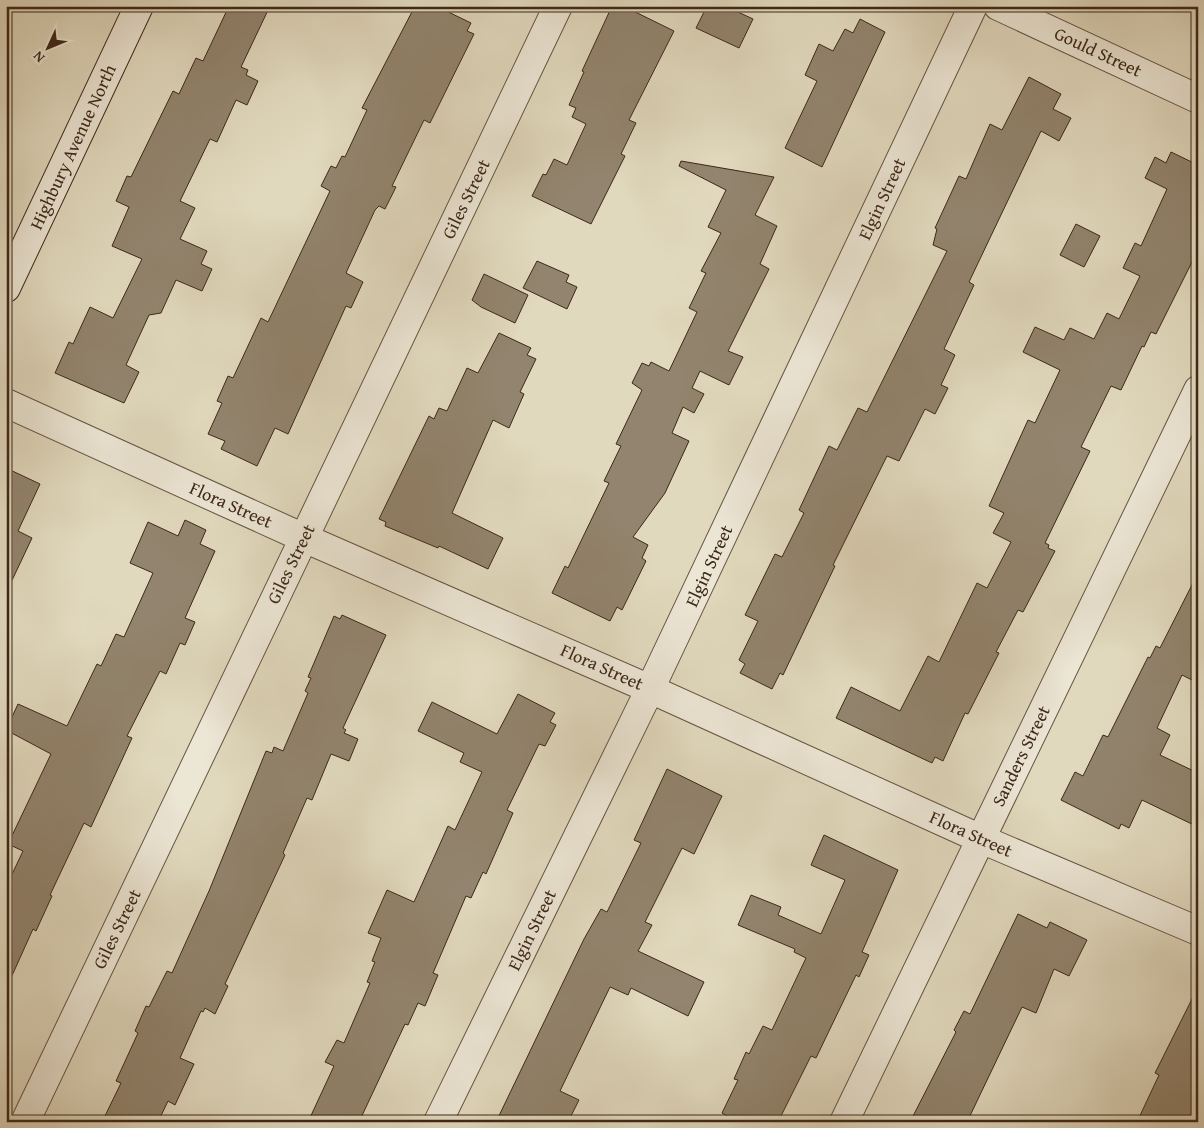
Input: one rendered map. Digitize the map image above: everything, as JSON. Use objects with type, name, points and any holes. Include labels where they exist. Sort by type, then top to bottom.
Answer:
[{"type":"street","name":"Highbury Avenue North","points":[[6,288],[139,6]]},
{"type":"street","name":"Giles Street","points":[[24,1122],[558,6]]},
{"type":"street","name":"Elgin Street","points":[[438,1122],[650,689],[973,6]]},
{"type":"street","name":"Gould Street","points":[[998,6],[1198,99]]},
{"type":"street","name":"Sanders Street","points":[[844,1122],[1198,390]]},
{"type":"street","name":"Flora Street","points":[[6,403],[304,538],[650,689],[982,839],[1198,931]]},
{"type":"building","points":[[229,6],[270,6],[241,67],[248,70],[246,75],[258,81],[247,105],[236,100],[217,142],[210,139],[180,201],[195,208],[180,239],[207,251],[201,264],[212,269],[202,291],[176,280],[161,313],[149,315],[126,365],[139,372],[124,403],[55,373],[69,342],[73,344],[90,307],[113,318],[142,259],[112,246],[129,207],[116,201],[127,176],[131,177],[173,91],[179,94],[196,58],[203,61]]},
{"type":"building","points":[[415,6],[436,6],[471,23],[467,31],[474,34],[430,123],[424,120],[392,186],[396,187],[385,209],[379,206],[375,210],[346,273],[363,282],[351,308],[346,306],[288,434],[275,428],[257,466],[221,449],[225,441],[208,434],[222,403],[217,401],[228,376],[233,378],[261,318],[268,322],[330,191],[321,186],[331,166],[336,168],[342,156],[345,157],[367,110],[362,108]]},
{"type":"building","points":[[612,6],[623,6],[674,31],[629,120],[636,123],[621,154],[625,156],[591,224],[532,196],[543,174],[546,175],[554,159],[567,165],[586,124],[572,117],[576,108],[569,105],[584,72],[582,71]]},
{"type":"building","points":[[707,6],[725,6],[753,19],[739,48],[696,28]]},
{"type":"building","points":[[860,19],[885,32],[822,167],[785,148],[817,81],[805,75],[819,44],[833,51],[845,29],[853,33]]},
{"type":"building","points":[[1029,77],[1061,94],[1053,109],[1071,118],[1059,141],[1041,131],[969,282],[974,285],[944,349],[955,355],[941,385],[948,388],[935,414],[925,409],[899,461],[887,456],[833,565],[835,566],[783,675],[780,673],[772,689],[740,673],[745,664],[739,660],[758,621],[745,615],[775,554],[782,557],[804,513],[799,510],[829,446],[837,450],[858,408],[867,412],[947,251],[933,245],[937,229],[935,228],[959,176],[966,179],[990,124],[1002,130]]},
{"type":"building","points":[[1171,152],[1198,165],[1198,250],[1156,334],[1151,332],[1144,347],[1142,346],[1121,390],[1111,386],[1081,447],[1090,451],[1045,543],[1049,545],[1048,548],[1055,551],[1023,612],[1018,610],[996,652],[999,653],[968,714],[965,713],[943,761],[935,757],[932,763],[836,718],[851,687],[900,711],[928,656],[939,662],[977,583],[987,588],[1011,542],[993,533],[1004,513],[989,506],[1028,420],[1035,423],[1060,370],[1023,352],[1035,327],[1064,340],[1070,328],[1094,339],[1107,313],[1119,319],[1140,276],[1123,268],[1135,243],[1141,246],[1167,189],[1145,178],[1155,157],[1166,163]]},
{"type":"building","points":[[681,161],[774,177],[755,215],[777,226],[760,264],[769,269],[728,351],[743,357],[729,385],[700,371],[692,388],[704,394],[694,413],[683,407],[672,433],[689,441],[665,493],[633,537],[648,545],[642,558],[646,561],[622,610],[617,607],[610,621],[552,593],[565,566],[568,568],[609,483],[604,481],[621,446],[616,444],[642,390],[632,383],[642,363],[649,366],[651,362],[669,371],[697,312],[689,308],[706,273],[701,271],[721,233],[708,227],[726,190],[679,166]]},
{"type":"building","points":[[1076,224],[1100,236],[1084,267],[1060,255]]},
{"type":"building","points":[[537,261],[569,275],[566,282],[577,287],[567,309],[523,288]]},
{"type":"building","points":[[484,274],[528,295],[515,323],[481,307],[472,300]]},
{"type":"building","points":[[499,333],[531,348],[527,355],[536,359],[520,392],[524,394],[509,428],[493,420],[452,513],[503,538],[488,569],[439,546],[438,548],[385,526],[386,522],[379,519],[429,416],[434,419],[439,408],[447,411],[467,368],[478,373]]},
{"type":"building","points":[[6,468],[40,484],[18,531],[32,538],[6,593]]},
{"type":"building","points":[[185,520],[206,530],[200,544],[215,551],[185,618],[195,622],[185,645],[180,643],[166,674],[160,671],[127,736],[132,738],[91,827],[84,823],[50,895],[52,896],[36,931],[33,929],[6,989],[6,887],[23,851],[8,844],[51,754],[6,730],[18,704],[67,726],[97,664],[101,666],[116,634],[124,637],[153,573],[130,563],[148,522],[178,536]]},
{"type":"building","points":[[1198,573],[1198,683],[1182,675],[1157,728],[1170,735],[1160,755],[1198,773],[1198,827],[1142,800],[1129,828],[1121,824],[1119,829],[1061,800],[1075,772],[1083,776],[1103,735],[1108,737],[1148,657],[1150,658],[1156,646],[1160,648]]},
{"type":"building","points":[[342,615],[386,635],[343,728],[346,730],[344,733],[358,739],[349,761],[331,754],[312,800],[307,798],[283,853],[285,855],[225,984],[228,986],[215,1014],[205,1008],[203,1012],[201,1011],[180,1058],[194,1064],[175,1105],[168,1101],[158,1122],[102,1122],[121,1083],[116,1081],[138,1033],[135,1031],[146,1006],[149,1007],[167,971],[172,973],[209,891],[266,751],[272,753],[274,747],[283,751],[308,693],[305,691],[311,678],[308,677],[334,616],[340,619]]},
{"type":"building","points":[[518,694],[555,713],[550,722],[556,725],[545,746],[539,744],[507,810],[513,813],[486,874],[483,872],[471,898],[466,896],[433,973],[438,975],[425,1006],[418,1003],[408,1025],[405,1024],[359,1122],[308,1122],[334,1066],[325,1062],[337,1040],[344,1043],[370,983],[367,982],[375,962],[372,961],[381,938],[368,933],[387,890],[414,902],[448,826],[455,830],[482,772],[460,762],[464,753],[418,731],[432,702],[497,734]]},
{"type":"building","points":[[667,769],[722,796],[694,854],[682,848],[645,922],[652,925],[638,951],[704,982],[688,1016],[631,988],[628,995],[610,987],[560,1091],[579,1100],[568,1122],[496,1122],[584,939],[601,909],[607,912],[641,843],[634,840]]},
{"type":"building","points":[[824,835],[898,870],[862,952],[869,955],[859,977],[856,975],[816,1058],[811,1056],[778,1122],[738,1122],[722,1113],[738,1080],[734,1079],[746,1052],[749,1054],[763,1026],[772,1030],[806,958],[794,952],[795,949],[738,925],[751,895],[781,907],[778,915],[821,934],[845,880],[811,865]]},
{"type":"building","points":[[1018,914],[1047,928],[1050,922],[1087,940],[1069,976],[1054,969],[1036,1013],[1022,1007],[967,1122],[910,1122],[956,1032],[954,1030],[964,1011],[970,1014]]},
{"type":"building","points":[[1198,987],[1198,1122],[1137,1122],[1159,1075],[1155,1073]]}]
